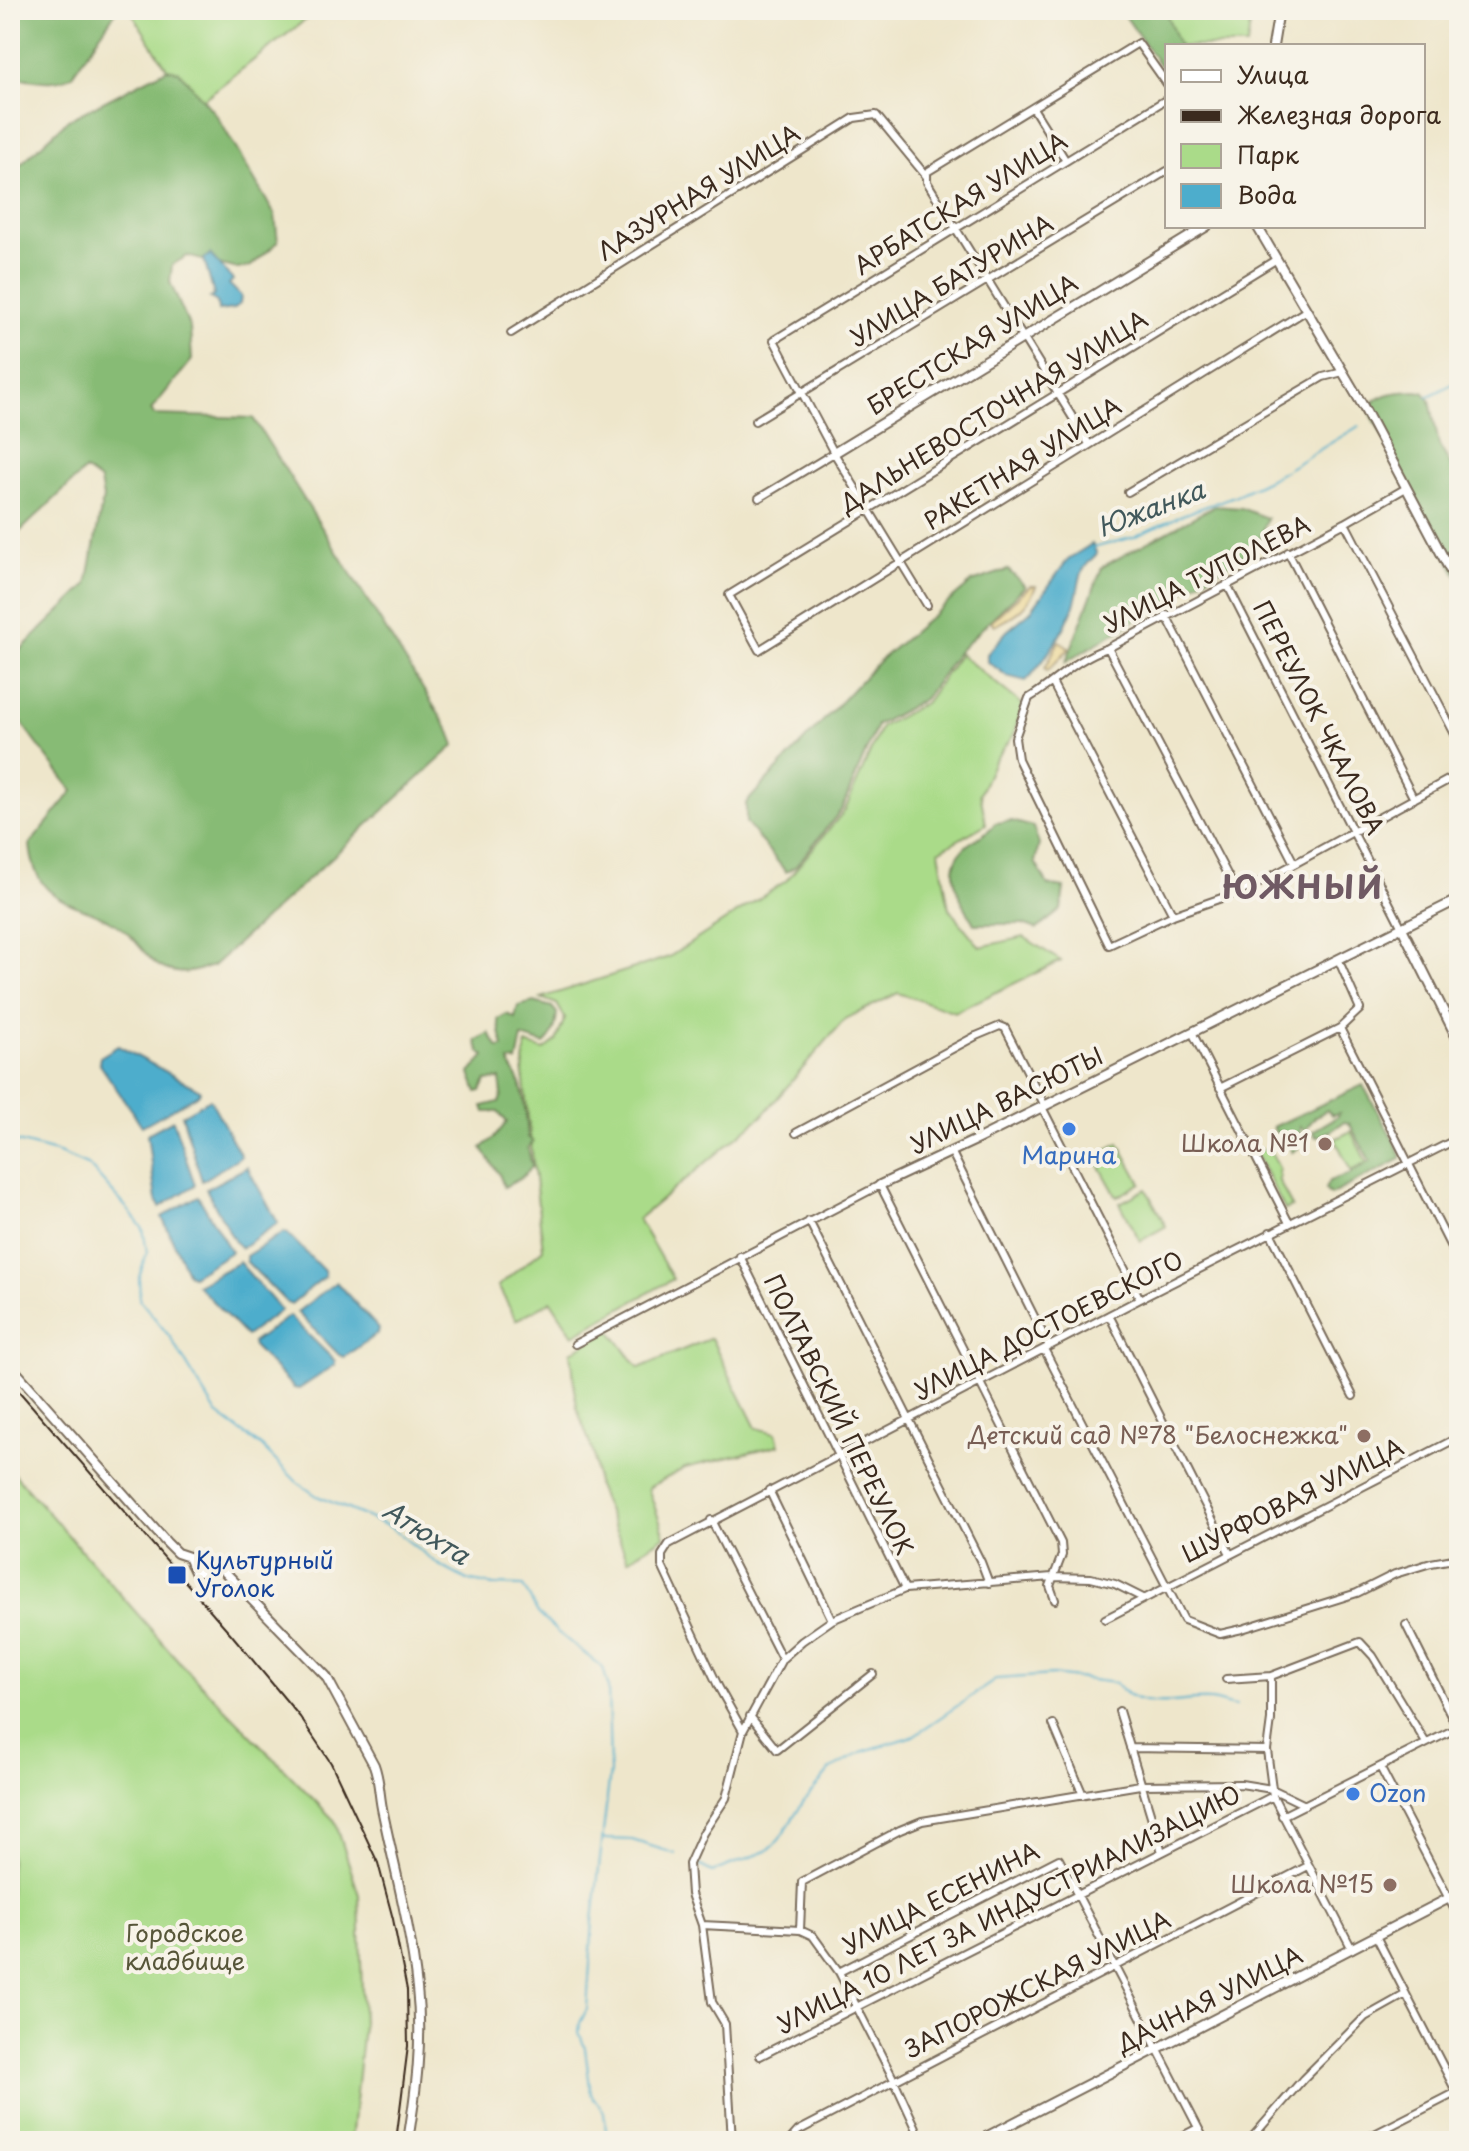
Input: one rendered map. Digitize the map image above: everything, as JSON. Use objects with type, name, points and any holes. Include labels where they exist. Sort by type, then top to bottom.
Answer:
[{"type":"street","points":[[1273,44],[1279,10]]},
{"type":"street","points":[[1089,444],[927,182],[927,175],[1138,43],[1165,81]]},
{"type":"street","name":"АРБАТСКАЯ УЛИЦА","points":[[802,394],[774,340],[1165,100]]},
{"type":"street","points":[[1033,108],[1066,161]]},
{"type":"street","name":"ЛАЗУРНАЯ УЛИЦА","points":[[511,333],[854,118],[876,115],[927,175]]},
{"type":"street","name":"УЛИЦА БАТУРИНА","points":[[755,421],[1165,172]]},
{"type":"street","name":"БРЕСТСКАЯ УЛИЦА","points":[[759,498],[1204,228]]},
{"type":"street","points":[[1258,228],[1343,372],[1459,587]]},
{"type":"street","name":"ДАЛЬНЕВОСТОЧНАЯ УЛИЦА","points":[[759,650],[729,595],[1277,259]]},
{"type":"street","name":"РАКЕТНАЯ УЛИЦА","points":[[759,650],[1307,310]]},
{"type":"street","points":[[1128,492],[1323,377],[1343,372]]},
{"type":"street","points":[[802,394],[834,453],[927,605]]},
{"type":"street","name":"УЛИЦА ТУПОЛЕВА","points":[[1173,915],[1109,945],[1018,759],[1015,738],[1029,698],[1053,684],[1062,672],[1094,652],[1108,648],[1406,488]]},
{"type":"street","points":[[1345,523],[1459,742]]},
{"type":"street","points":[[1288,552],[1414,799]]},
{"type":"street","name":"ПЕРЕУЛОК ЧКАЛОВА","points":[[1227,584],[1459,1042]]},
{"type":"street","points":[[1166,615],[1294,863]]},
{"type":"street","points":[[1108,648],[1237,893]]},
{"type":"street","points":[[1053,684],[1173,915],[1237,893],[1459,774]]},
{"type":"street","name":"УЛИЦА ВАСЮТЫ","points":[[575,1344],[880,1185],[1459,899]]},
{"type":"street","points":[[1220,1088],[1340,1028],[1360,1009],[1338,959]]},
{"type":"street","points":[[796,1133],[976,1036],[1000,1026],[1005,1028],[1140,1299]]},
{"type":"street","points":[[1340,1028],[1459,1263]]},
{"type":"street","points":[[1192,1032],[1289,1223]]},
{"type":"street","name":"УЛИЦА ДОСТОЕВСКОГО","points":[[743,1731],[719,1688],[662,1566],[662,1555],[669,1544],[1270,1232],[1459,1138]]},
{"type":"street","points":[[951,1151],[1046,1348],[1184,1620],[1220,1634],[1231,1632],[1357,1593],[1395,1574],[1459,1558]]},
{"type":"street","points":[[880,1185],[1061,1543],[1062,1555],[1050,1586],[1055,1600]]},
{"type":"street","points":[[809,1221],[989,1583]]},
{"type":"street","points":[[1270,1232],[1353,1396]]},
{"type":"street","name":"ПОЛТАВСКИЙ ПЕРЕУЛОК","points":[[740,1256],[905,1589]]},
{"type":"street","points":[[1109,1315],[1230,1554]]},
{"type":"street","points":[[10,1365],[177,1553],[231,1578],[326,1676],[374,1765],[417,1988],[417,2084],[408,2141]]},
{"type":"street","name":"ШУРФОВАЯ УЛИЦА","points":[[1105,1619],[1459,1437]]},
{"type":"street","points":[[769,1490],[832,1620]]},
{"type":"street","points":[[711,1520],[782,1659]]},
{"type":"street","points":[[732,2141],[725,2024],[712,2002],[702,1925],[691,1894],[689,1864],[703,1833],[726,1798],[743,1731],[782,1659],[832,1620],[905,1589],[1052,1577],[1091,1578],[1115,1584],[1143,1598]]},
{"type":"street","points":[[1406,1625],[1458,1728]]},
{"type":"street","points":[[1226,1679],[1271,1676],[1360,1642],[1373,1656],[1426,1743]]},
{"type":"street","points":[[750,1716],[777,1750],[873,1674]]},
{"type":"street","points":[[1271,1676],[1267,1750],[1272,1792],[1352,1949]]},
{"type":"street","points":[[1119,1711],[1162,1852]]},
{"type":"street","points":[[1053,1724],[1083,1795]]},
{"type":"street","name":"УЛИЦА 10 ЛЕТ ЗА ИНДУСТРИАЛИЗАЦИЮ","points":[[1282,1816],[1458,1728]]},
{"type":"street","points":[[1130,1748],[1267,1750]]},
{"type":"street","points":[[1380,1767],[1459,1918]]},
{"type":"street","points":[[800,1930],[802,1882],[922,1821],[1140,1785],[1241,1784],[1305,1805]]},
{"type":"street","name":"УЛИЦА 10 ЛЕТ ЗА ИНДУСТРИАЛИЗАЦИЮ","points":[[760,2056],[1162,1852],[1272,1792]]},
{"type":"street","name":"УЛИЦА ЕСЕНИНА","points":[[839,1972],[1059,1859],[1078,1895]]},
{"type":"street","name":"ЗАПОРОЖСКАЯ УЛИЦА","points":[[789,2141],[798,2131],[894,2080],[1308,1866]]},
{"type":"street","name":"ДАЧНАЯ УЛИЦА","points":[[978,2141],[1459,1893]]},
{"type":"street","points":[[1078,1895],[1205,2141]]},
{"type":"street","points":[[702,1925],[800,1930],[813,1936],[839,1972],[922,2141]]},
{"type":"street","points":[[1361,2141],[1458,2093],[1376,1936]]},
{"type":"street","points":[[1249,2141],[1303,2079],[1365,2017],[1406,1994]]},
{"type":"street","points":[[1173,2141],[1198,2128]]},
{"type":"street","points":[[1385,2129],[1391,2141]]},
{"type":"green space","points":[[10,10],[117,10],[72,75],[49,81],[10,79]]},
{"type":"green space","points":[[130,10],[318,10],[192,108]]},
{"type":"green space","points":[[1121,10],[1165,10],[1178,44],[1165,44],[1165,73]]},
{"type":"green space","points":[[1159,10],[1252,10],[1247,44],[1179,44]]},
{"type":"green space","points":[[167,69],[179,71],[217,116],[275,215],[278,242],[251,266],[238,269],[187,256],[172,265],[170,282],[190,328],[192,360],[151,410],[154,415],[253,418],[450,732],[455,745],[213,966],[183,972],[159,966],[124,930],[64,900],[41,881],[34,866],[30,844],[73,791],[10,708],[10,660],[87,585],[103,498],[100,481],[85,470],[10,541],[10,174],[68,120]]},
{"type":"green space","points":[[1423,392],[1430,400],[1439,445],[1459,479],[1459,579],[1369,410],[1382,396]]},
{"type":"green space","points":[[1214,506],[1241,508],[1267,518],[1257,547],[1066,662],[1102,567]]},
{"type":"green space","points":[[1008,570],[1025,586],[959,651],[924,699],[877,725],[842,809],[796,866],[786,872],[746,823],[746,803],[880,660],[972,582]]},
{"type":"green space","points":[[960,654],[1023,705],[1013,736],[994,761],[980,793],[986,824],[939,851],[949,909],[980,947],[1024,937],[1061,961],[955,1012],[898,993],[845,1019],[762,1116],[638,1219],[673,1279],[573,1335],[551,1301],[516,1320],[498,1286],[543,1249],[523,1073],[526,1044],[544,1050],[556,1041],[565,1018],[557,1004],[541,998],[669,957],[786,881],[845,810],[881,727],[926,702]]},
{"type":"green space","points":[[1012,821],[1033,827],[1039,844],[1035,862],[1048,885],[1064,888],[1061,910],[1037,929],[1023,924],[974,924],[955,882],[956,862],[961,852],[995,823]]},
{"type":"green space","points":[[534,1002],[552,1007],[557,1013],[556,1022],[544,1044],[522,1037],[517,1062],[509,1061],[522,1090],[528,1137],[533,1142],[528,1147],[532,1167],[520,1179],[504,1187],[482,1148],[507,1122],[498,1112],[485,1112],[483,1106],[499,1102],[502,1095],[500,1079],[486,1081],[481,1091],[477,1092],[470,1073],[485,1056],[476,1041],[489,1033],[498,1048],[503,1047],[498,1019],[507,1014],[515,1018],[518,1006]]},
{"type":"green space","points":[[1363,1085],[1401,1159],[1330,1195],[1325,1189],[1329,1181],[1349,1174],[1370,1161],[1349,1123],[1344,1122],[1316,1137],[1313,1131],[1338,1116],[1339,1113],[1332,1115],[1327,1110],[1315,1117],[1305,1130],[1300,1127],[1299,1148],[1292,1152],[1283,1132],[1276,1133],[1273,1127]]},
{"type":"green space","points":[[1351,1131],[1367,1163],[1351,1171],[1335,1139]]},
{"type":"green space","points":[[1119,1143],[1141,1183],[1117,1197],[1094,1156]]},
{"type":"green space","points":[[1254,1149],[1270,1150],[1280,1170],[1278,1179],[1292,1207],[1285,1210]]},
{"type":"green space","points":[[1146,1189],[1166,1226],[1140,1241],[1120,1203]]},
{"type":"green space","points":[[610,1330],[639,1368],[711,1338],[756,1428],[776,1433],[779,1445],[685,1468],[648,1488],[665,1536],[628,1560],[597,1486],[594,1455],[577,1408],[571,1352]]},
{"type":"green space","name":"Городское кладбище","points":[[10,1469],[184,1667],[335,1821],[359,1895],[363,2026],[351,2141],[10,2141]]},
{"type":"sand","points":[[1030,586],[1036,586],[1024,605],[1014,615],[994,625],[991,621]]},
{"type":"sand","points":[[1059,641],[1070,648],[1047,671],[1045,668]]},
{"type":"water","points":[[210,254],[233,280],[229,284],[241,296],[240,304],[233,309],[218,311],[217,302],[210,298],[214,295],[204,259]]},
{"type":"water","points":[[1092,544],[1097,554],[1081,574],[1068,620],[1054,646],[1030,677],[1026,681],[1007,676],[987,661],[987,654],[1007,631],[1030,612],[1068,559]]},
{"type":"water","points":[[118,1046],[200,1090],[199,1094],[142,1126],[99,1063],[100,1057]]},
{"type":"water","points":[[210,1099],[241,1156],[202,1181],[182,1115]]},
{"type":"water","points":[[173,1120],[195,1185],[160,1207],[156,1200],[147,1134]]},
{"type":"water","points":[[247,1167],[278,1223],[241,1248],[206,1189]]},
{"type":"water","points":[[198,1196],[231,1252],[192,1276],[188,1274],[162,1217]]},
{"type":"water","points":[[284,1232],[324,1271],[325,1276],[291,1304],[246,1261],[246,1256]]},
{"type":"water","points":[[239,1262],[281,1310],[246,1336],[197,1285]]},
{"type":"water","points":[[336,1282],[379,1329],[378,1333],[344,1357],[297,1312]]},
{"type":"water","points":[[289,1316],[335,1361],[335,1365],[299,1389],[294,1388],[252,1343]]},
{"type":"waterway","name":"Южанка","points":[[1427,397],[1459,381]]},
{"type":"waterway","name":"Южанка","points":[[1093,548],[1134,537],[1237,495],[1276,476],[1359,426]]},
{"type":"waterway","name":"Атюхта","points":[[10,1140],[59,1153],[89,1166],[143,1229],[147,1252],[139,1277],[140,1300],[170,1337],[217,1414],[262,1447],[297,1482],[317,1496],[390,1527],[439,1565],[467,1580],[523,1586],[538,1613],[603,1668],[608,1685],[610,1772],[593,1920],[587,2009],[579,2032],[585,2048],[591,2094],[604,2112],[607,2141]]},
{"type":"waterway","points":[[699,1865],[712,1872],[767,1851],[779,1840],[804,1801],[830,1770],[861,1752],[913,1736],[997,1679],[1053,1675],[1115,1683],[1125,1693],[1148,1701],[1211,1700],[1236,1706]]},
{"type":"waterway","points":[[604,1839],[632,1840],[676,1854]]},
{"type":"railway","points":[[10,1381],[231,1634],[300,1717],[331,1763],[378,1863],[407,1990],[408,2046],[396,2141]]},
{"type":"place","name":"Марина","points":[[1069,1129]]},
{"type":"place","name":"Школа №1","points":[[1325,1144]]},
{"type":"place","name":"Детский сад №78 \"Белоснежка\"","points":[[1364,1436]]},
{"type":"place","name":"Культурный Уголок","points":[[177,1575]]},
{"type":"place","name":"Ozon","points":[[1353,1794]]},
{"type":"place","name":"Школа №15","points":[[1390,1885]]},
{"type":"district","name":"ЮЖНЫЙ","points":[[1303,888]]}]
